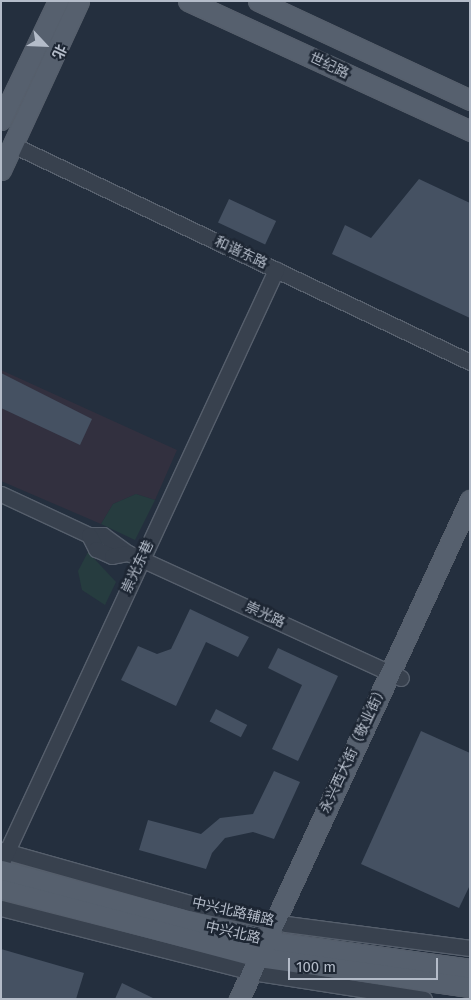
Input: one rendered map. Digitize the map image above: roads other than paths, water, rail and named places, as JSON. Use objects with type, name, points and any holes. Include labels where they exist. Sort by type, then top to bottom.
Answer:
[{"type":"main road","points":[[1,120],[58,1]]},
{"type":"main road","points":[[1,170],[79,1]]},
{"type":"main road","name":"世纪路","points":[[188,1],[470,131]]},
{"type":"main road","name":"世纪路","points":[[258,1],[470,100]]},
{"type":"main road","name":"永兴西大街（敬业街）","points":[[239,999],[264,958],[395,675],[470,500]]},
{"type":"main road","name":"永兴西大街（敬业街）","points":[[395,675],[470,532]]},
{"type":"main road","name":"中兴北路","points":[[1,870],[264,958],[470,968]]},
{"type":"main road","name":"中兴北路","points":[[1,889],[264,958],[470,987]]},
{"type":"main road","name":"永兴西大街（敬业街）","points":[[252,999],[264,958]]},
{"type":"street","name":"和谐东路","points":[[13,145],[470,362]]},
{"type":"street","name":"崇光东巷","points":[[3,855],[135,556],[276,270]]},
{"type":"street","name":"崇光路","points":[[1,494],[89,535],[103,535],[135,556],[395,675]]},
{"type":"street","name":"中兴北路辅路","points":[[3,855],[280,923],[470,948]]},
{"type":"street","points":[[1,908],[264,958],[424,999]]}]
